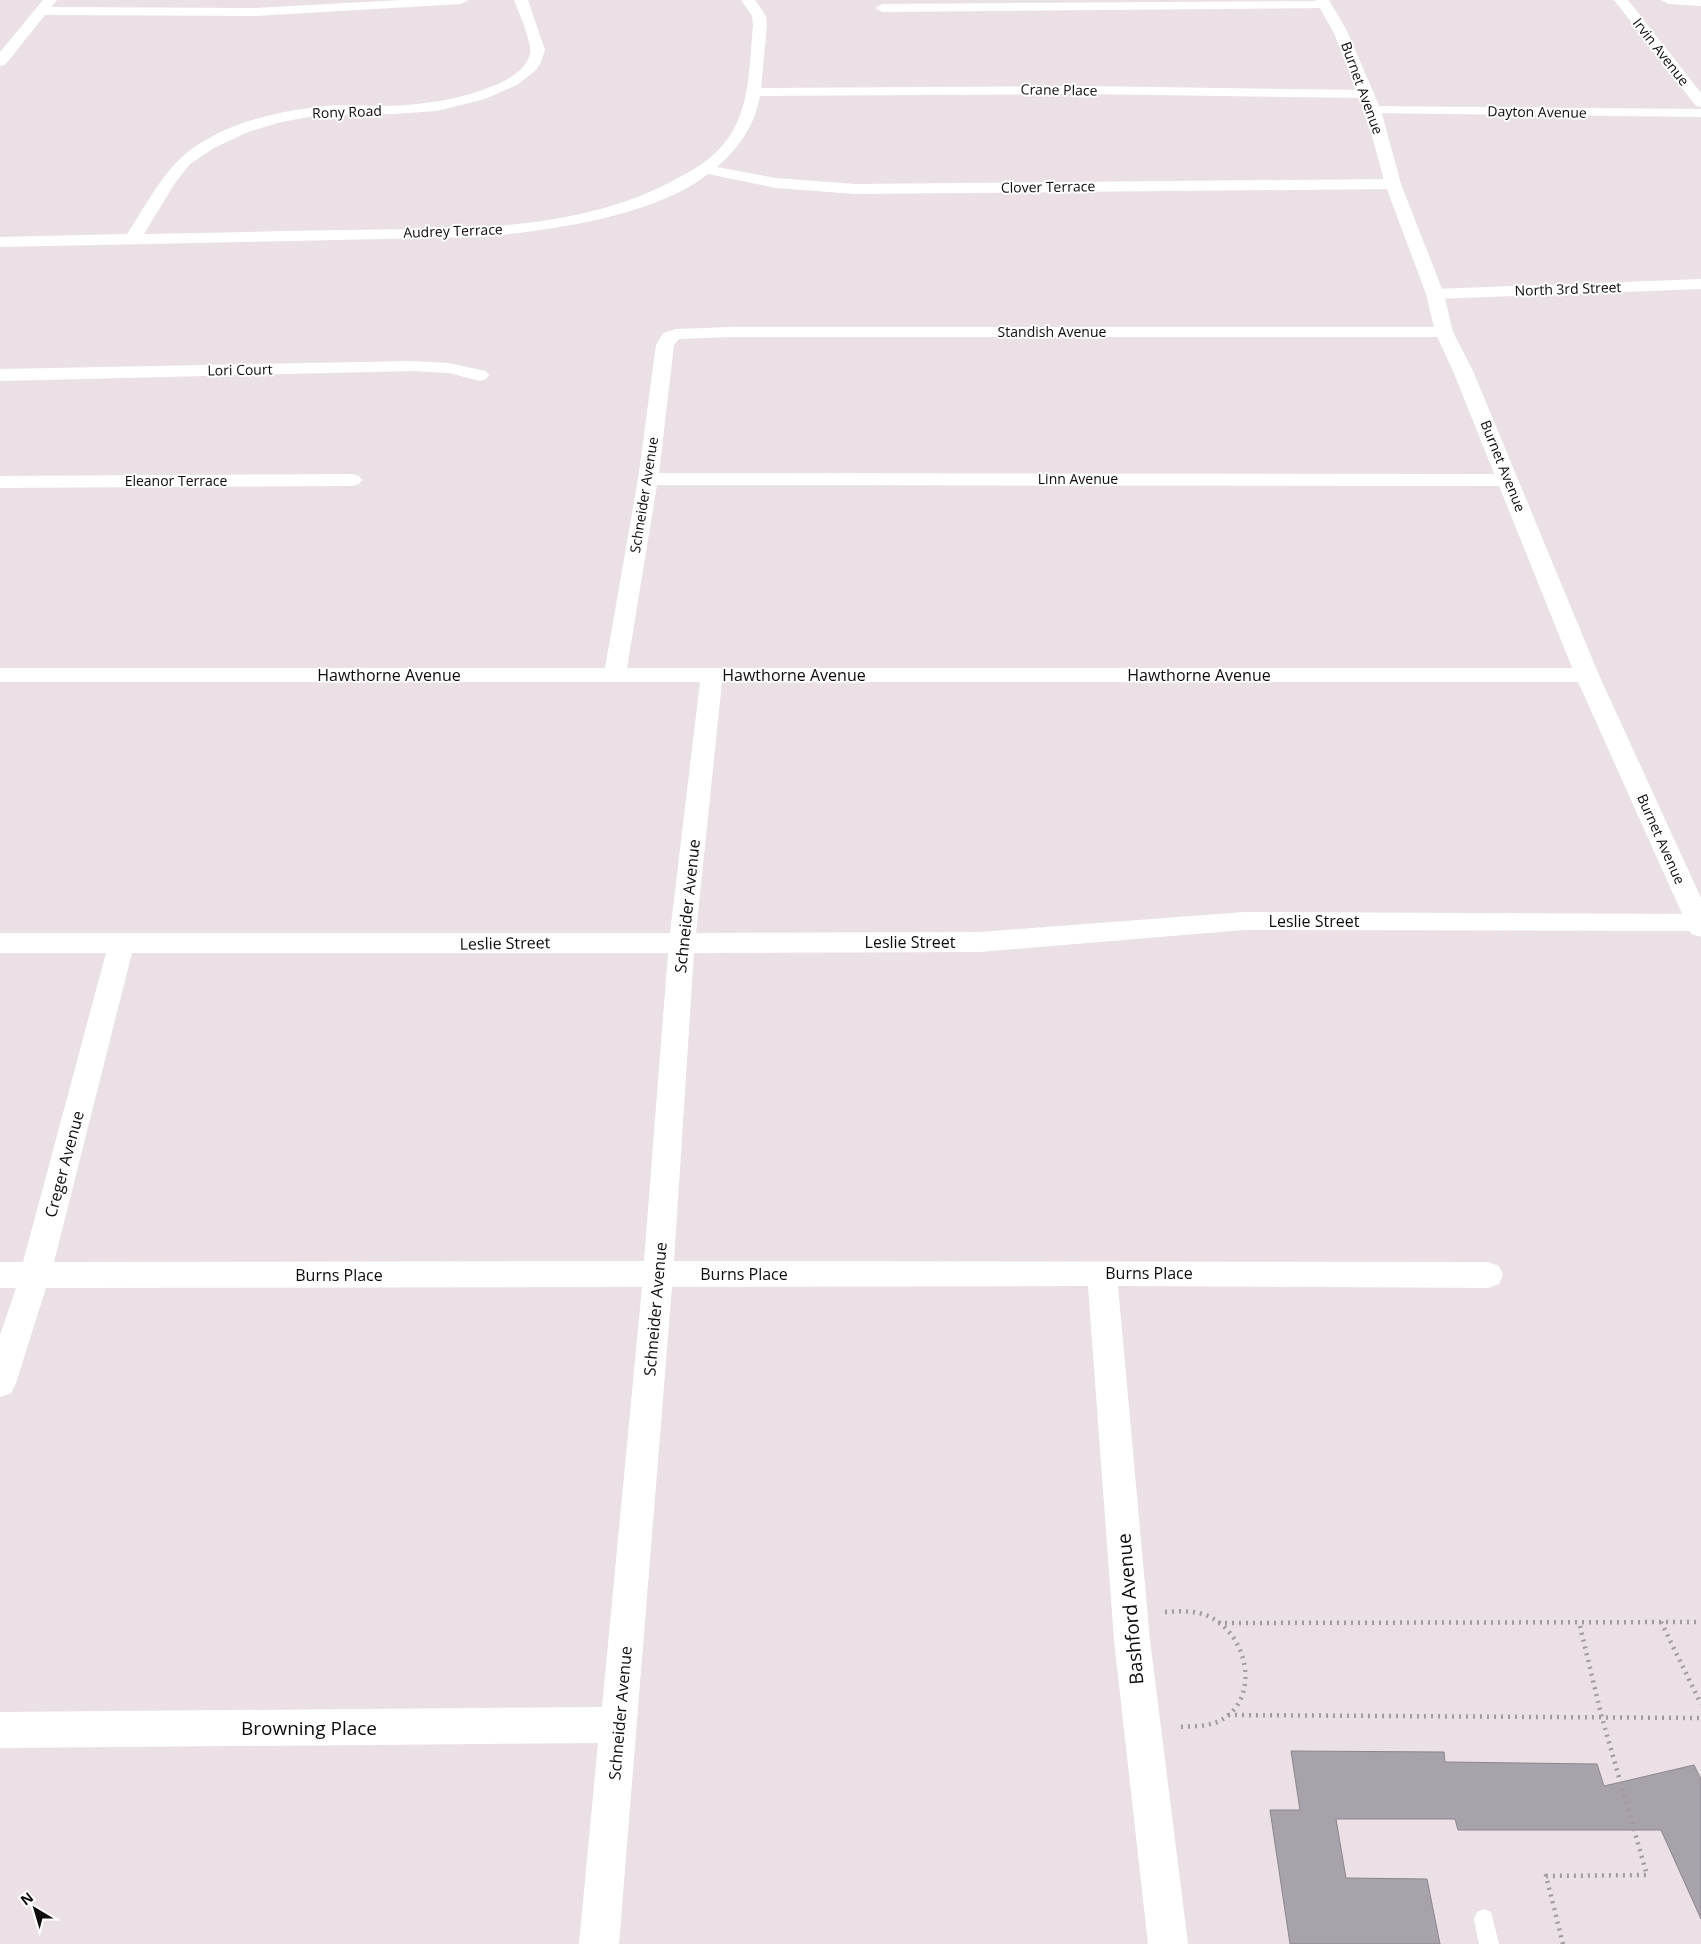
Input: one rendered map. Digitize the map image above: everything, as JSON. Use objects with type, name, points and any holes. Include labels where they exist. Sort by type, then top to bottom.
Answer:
[{"type":"street","points":[[0,62],[46,5],[255,12],[461,0]]},
{"type":"street","name":"Rony Road","points":[[134,238],[182,164],[198,150],[232,133],[267,121],[305,113],[352,109],[404,110],[445,105],[486,94],[512,83],[531,67],[538,57],[538,50],[521,0]]},
{"type":"street","name":"Audrey Terrace","points":[[0,242],[479,232],[570,220],[626,206],[673,188],[705,169],[729,148],[739,134],[750,107],[760,25],[759,16],[748,0]]},
{"type":"street","name":"Irvin Avenue","points":[[1621,0],[1701,103]]},
{"type":"street","points":[[1668,0],[1701,2]]},
{"type":"street","points":[[882,8],[1323,2]]},
{"type":"street","name":"Burnet Avenue","points":[[1323,2],[1340,31],[1370,102],[1393,184],[1435,294],[1444,332],[1463,371],[1588,675],[1699,924]]},
{"type":"street","name":"Crane Place","points":[[752,92],[1063,90],[1198,93],[1370,102]]},
{"type":"street","name":"Dayton Avenue","points":[[1370,102],[1701,113]]},
{"type":"street","name":"Clover Terrace","points":[[705,169],[776,183],[855,189],[1393,184]]},
{"type":"street","name":"North 3rd Street","points":[[1435,294],[1701,284]]},
{"type":"street","name":"Standish Avenue","points":[[665,344],[669,337],[676,334],[723,332],[1444,332]]},
{"type":"street","name":"Schneider Avenue","points":[[615,675],[648,479],[665,344]]},
{"type":"street","name":"Lori Court","points":[[0,375],[413,366],[448,368],[480,375]]},
{"type":"street","name":"Linn Avenue","points":[[648,479],[1508,480]]},
{"type":"street","name":"Eleanor Terrace","points":[[0,482],[352,480]]},
{"type":"street","name":"Hawthorne Avenue","points":[[0,675],[1588,675]]},
{"type":"street","name":"Schneider Avenue","points":[[599,1944],[658,1275],[682,942],[712,675]]},
{"type":"street","name":"Leslie Street","points":[[122,942],[407,944],[980,942],[1244,921],[1699,924]]},
{"type":"street","points":[[0,943],[122,942]]},
{"type":"street","name":"Creger Avenue","points":[[0,1384],[35,1275],[122,942]]},
{"type":"street","name":"Burns Place","points":[[0,1275],[658,1275],[1102,1272],[1488,1275]]},
{"type":"street","name":"Bashford Avenue","points":[[1102,1272],[1130,1614],[1168,1944]]},
{"type":"street","name":"Browning Place","points":[[0,1730],[618,1725]]},
{"type":"lane","points":[[1484,1919],[1489,1944]]},
{"type":"path","points":[[1130,1614],[1195,1612],[1212,1617],[1229,1632],[1242,1651],[1246,1670],[1245,1691],[1238,1704],[1228,1716],[1215,1723],[1198,1726],[1142,1727]]},
{"type":"path","points":[[1563,1944],[1546,1876],[1648,1875],[1602,1718],[1579,1622]]},
{"type":"path","points":[[1660,1622],[1701,1704]]},
{"type":"path","points":[[1218,1623],[1701,1622]]},
{"type":"path","points":[[1228,1716],[1701,1718]]},
{"type":"building","points":[[1291,1751],[1444,1752],[1445,1762],[1597,1764],[1604,1786],[1694,1765],[1701,1779],[1701,1919],[1661,1830],[1458,1830],[1455,1819],[1336,1819],[1346,1878],[1427,1879],[1440,1944],[1290,1944],[1270,1810],[1300,1810]]}]
